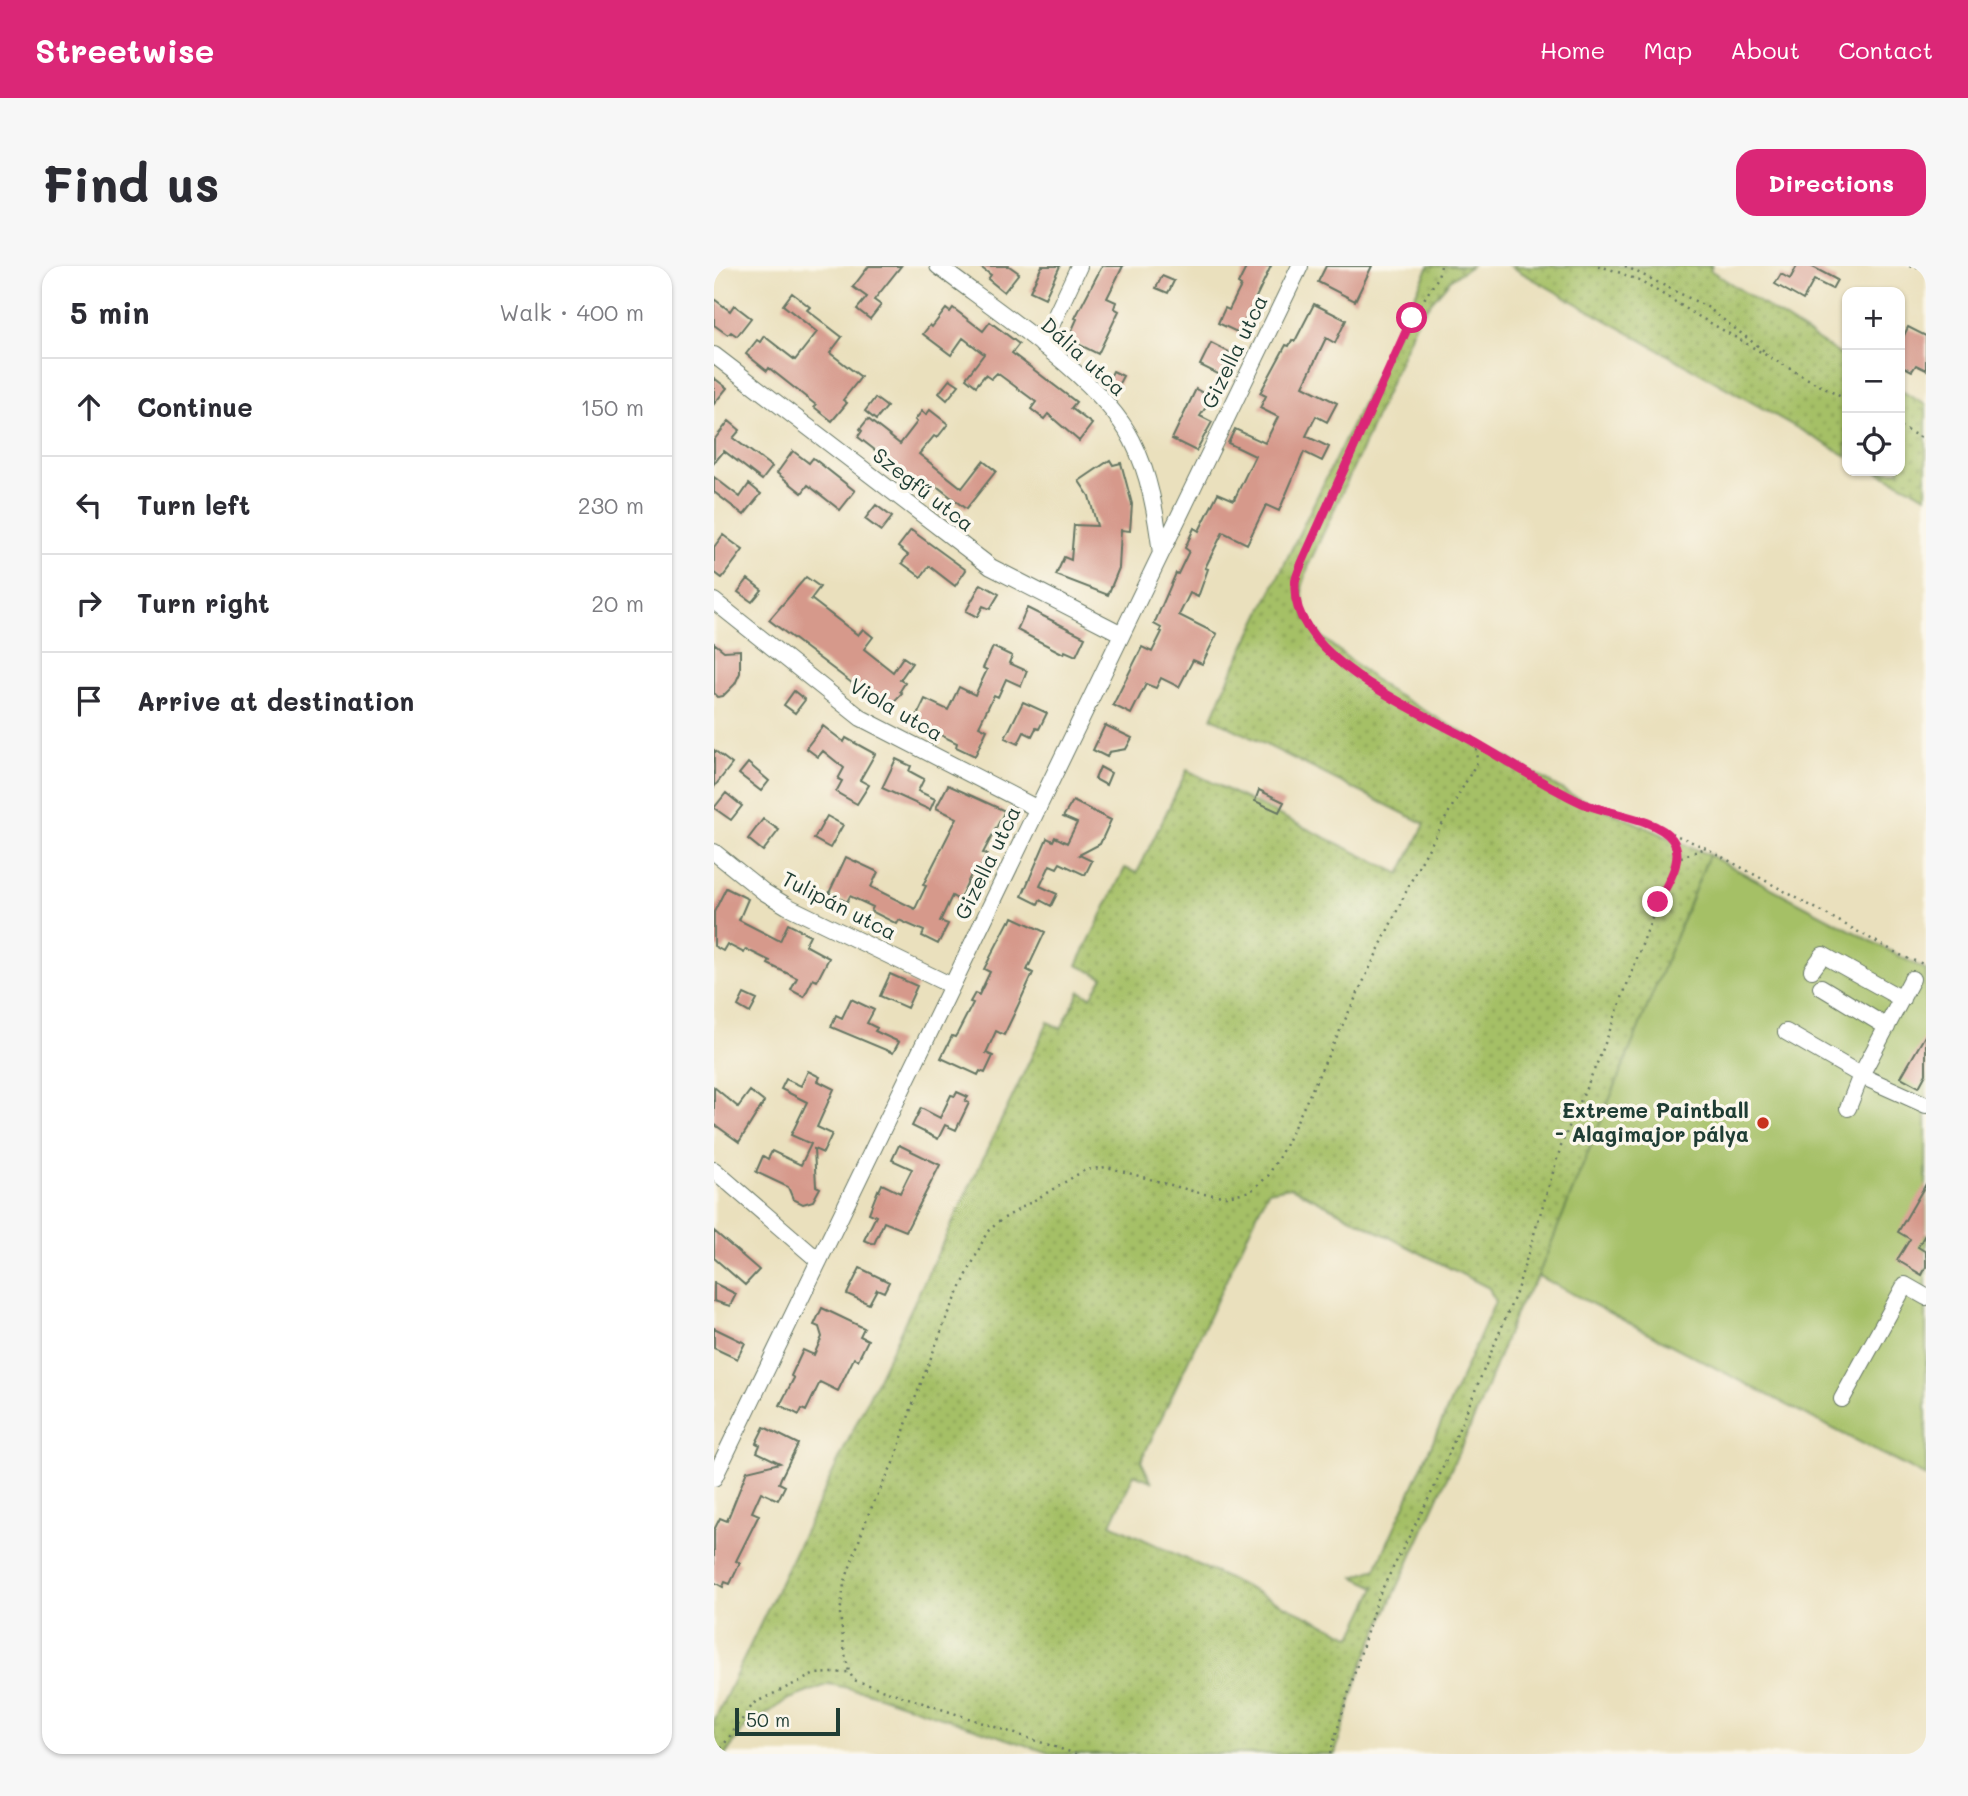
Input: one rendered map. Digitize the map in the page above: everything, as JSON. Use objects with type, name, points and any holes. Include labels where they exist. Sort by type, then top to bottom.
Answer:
[{"type":"street","name":"Dália utca","points":[[938,266],[1042,345],[1097,393],[1132,439],[1142,464],[1155,508],[1161,554]]},
{"type":"street","points":[[1042,345],[1079,266]]},
{"type":"street","name":"Gizella utca","points":[[714,1478],[1300,266]]},
{"type":"street","name":"Szegfű utca","points":[[714,355],[991,567],[1122,634]]},
{"type":"street","name":"Viola utca","points":[[714,601],[861,718],[1038,809]]},
{"type":"street","name":"Tulipán utca","points":[[714,852],[764,892],[787,906],[952,986]]},
{"type":"street","points":[[1812,970],[1823,955],[1902,999]]},
{"type":"street","points":[[1848,1108],[1861,1075],[1912,979]]},
{"type":"street","points":[[1821,987],[1887,1027]]},
{"type":"street","points":[[1786,1032],[1861,1075],[1926,1105]]},
{"type":"street","points":[[714,1170],[819,1261]]},
{"type":"street","points":[[714,1180],[806,1257],[819,1261]]},
{"type":"street","points":[[1842,1399],[1905,1285],[1926,1297]]},
{"type":"path","points":[[1441,266],[1437,279],[1412,318],[1294,583],[1297,604],[1320,644],[1349,670],[1390,697],[1581,803],[1661,829],[1706,848],[1904,957],[1926,965]]},
{"type":"path","points":[[1598,266],[1648,286],[1842,397]]},
{"type":"path","points":[[1625,266],[1707,307],[1777,362]]},
{"type":"path","points":[[1909,266],[1926,268]]},
{"type":"path","points":[[1905,430],[1926,440]]},
{"type":"path","points":[[1076,1754],[854,1680],[849,1672],[840,1614],[844,1584],[875,1497],[895,1459],[946,1319],[987,1232],[1002,1220],[1085,1170],[1107,1167],[1203,1194],[1227,1196],[1251,1191],[1268,1176],[1285,1146],[1415,873],[1477,762],[1476,747],[1468,739]]},
{"type":"path","points":[[1330,1754],[1377,1599],[1436,1484],[1516,1293],[1562,1143],[1601,1054],[1658,902],[1678,858],[1674,841],[1661,829]]},
{"type":"path","points":[[1678,858],[1706,848]]},
{"type":"path","points":[[717,1754],[754,1703],[815,1674],[849,1672]]},
{"type":"green space","points":[[1429,266],[1471,266],[1451,279],[1418,318],[1309,564],[1302,588],[1305,616],[1323,638],[1385,688],[1572,795],[1709,855],[1538,1276],[1517,1309],[1479,1407],[1361,1668],[1335,1754],[1052,1754],[867,1692],[829,1684],[787,1700],[743,1730],[726,1754],[714,1754],[714,1721],[1048,1022],[1061,1029],[1080,991],[1091,997],[1103,977],[1077,965],[1125,868],[1137,873],[1187,770],[1400,874],[1425,824],[1212,718]],"holes":[[[1291,1187],[1489,1288],[1495,1302],[1376,1569],[1355,1577],[1376,1587],[1352,1637],[1111,1524],[1134,1474],[1151,1481],[1141,1461],[1268,1191]]]},
{"type":"green space","points":[[1510,266],[1712,266],[1710,270],[1842,356],[1842,453]]},
{"type":"green space","points":[[1905,393],[1926,405],[1926,496],[1886,476],[1905,476]]},
{"type":"green space","name":"Extreme Paintball - Alagimajor pálya","points":[[1709,855],[1926,970],[1926,1477],[1538,1276]]},
{"type":"building","points":[[869,266],[901,266],[874,300],[881,305],[870,319],[857,309],[867,297],[853,287]]},
{"type":"building","points":[[979,266],[1009,266],[1019,273],[1004,292],[988,279],[991,275]]},
{"type":"building","points":[[1042,266],[1060,266],[1045,298],[1030,291]]},
{"type":"building","points":[[1102,266],[1123,266],[1107,298],[1116,302],[1114,308],[1119,311],[1098,354],[1068,339],[1077,319],[1075,318]]},
{"type":"building","points":[[1247,266],[1271,266],[1239,333],[1218,323],[1225,308],[1229,310]]},
{"type":"building","points":[[1326,266],[1372,266],[1355,301],[1318,282]]},
{"type":"building","points":[[1797,266],[1811,266],[1837,280],[1832,289],[1814,280],[1803,300],[1775,284],[1781,274],[1790,279]]},
{"type":"building","points":[[1162,276],[1174,281],[1168,293],[1156,288]]},
{"type":"building","points":[[792,293],[810,307],[807,310],[842,337],[830,353],[861,377],[843,400],[847,403],[832,421],[769,368],[767,371],[746,354],[757,340],[760,342],[764,336],[795,360],[817,332],[783,305]]},
{"type":"building","points":[[714,299],[730,311],[734,305],[751,318],[737,336],[731,332],[728,335],[714,325]]},
{"type":"building","points":[[1314,304],[1346,320],[1335,343],[1326,338],[1303,386],[1337,403],[1327,422],[1316,416],[1306,436],[1329,447],[1322,461],[1304,452],[1279,511],[1266,505],[1247,544],[1223,532],[1205,568],[1208,569],[1198,597],[1190,593],[1179,615],[1217,634],[1202,664],[1193,660],[1179,687],[1161,678],[1156,688],[1146,684],[1131,714],[1113,705],[1142,647],[1152,652],[1162,632],[1161,628],[1154,624],[1176,573],[1178,574],[1189,551],[1185,548],[1194,528],[1199,531],[1218,493],[1234,500],[1255,456],[1228,443],[1235,429],[1265,443],[1278,417],[1260,408],[1266,396],[1260,393],[1286,345],[1289,346],[1292,340],[1295,341]]},
{"type":"building","points":[[953,308],[983,331],[990,322],[1019,344],[1012,353],[1076,402],[1071,408],[1092,424],[1079,441],[1048,414],[1044,419],[1031,409],[1036,402],[997,373],[991,379],[985,375],[976,386],[966,378],[984,354],[963,338],[951,355],[923,334],[946,309],[950,312]]},
{"type":"building","points":[[1908,327],[1926,336],[1926,370],[1916,365],[1912,371],[1905,368],[1905,333]]},
{"type":"building","points":[[1211,343],[1231,353],[1220,375],[1200,365]]},
{"type":"building","points":[[1113,371],[1123,376],[1115,391],[1107,383]]},
{"type":"building","points":[[714,378],[727,388],[714,404]]},
{"type":"building","points":[[950,379],[959,385],[947,400],[939,393]]},
{"type":"building","points":[[1196,389],[1212,398],[1200,416],[1212,422],[1196,451],[1172,439]]},
{"type":"building","points":[[875,398],[887,407],[876,420],[865,411]]},
{"type":"building","points":[[930,410],[948,424],[919,454],[962,488],[983,461],[996,471],[966,509],[939,488],[936,487],[930,494],[903,473],[900,476],[882,461],[884,457],[858,437],[862,431],[860,429],[868,419],[900,444],[922,411],[926,415]]},
{"type":"building","points":[[729,421],[740,430],[733,438],[772,467],[762,480],[724,451],[714,463],[714,440]]},
{"type":"building","points":[[793,451],[809,463],[813,458],[855,491],[840,510],[808,485],[802,493],[777,473]]},
{"type":"building","points":[[1110,460],[1113,465],[1121,463],[1132,504],[1130,531],[1121,530],[1119,568],[1108,595],[1056,575],[1064,557],[1071,560],[1074,525],[1097,526],[1089,496],[1079,481]]},
{"type":"building","points":[[714,477],[740,497],[749,484],[761,494],[744,515],[714,492]]},
{"type":"building","points":[[876,505],[892,517],[881,531],[865,519]]},
{"type":"building","points":[[911,530],[966,570],[955,586],[929,566],[921,577],[902,563],[908,555],[898,547]]},
{"type":"building","points":[[723,535],[743,550],[722,578],[714,572],[714,547]]},
{"type":"building","points":[[806,577],[820,587],[811,599],[858,635],[863,629],[873,637],[864,649],[893,672],[903,657],[912,663],[900,680],[905,683],[900,691],[902,693],[889,707],[865,693],[769,620]]},
{"type":"building","points":[[748,579],[762,590],[752,602],[738,592]]},
{"type":"building","points":[[981,584],[999,594],[990,609],[983,606],[977,617],[966,611]]},
{"type":"building","points":[[1027,608],[1085,637],[1076,656],[1065,651],[1064,654],[1017,630]]},
{"type":"building","points":[[714,643],[724,651],[740,650],[740,673],[735,684],[723,696],[718,697],[714,693]]},
{"type":"building","points":[[993,647],[1012,656],[1009,663],[1027,671],[1021,686],[1006,679],[998,697],[994,695],[979,726],[987,730],[975,756],[956,747],[957,743],[914,722],[925,699],[948,710],[959,687],[975,695],[987,670],[983,668]]},
{"type":"building","points":[[794,691],[805,700],[795,713],[784,705]]},
{"type":"building","points":[[1023,702],[1047,713],[1039,729],[1036,728],[1032,736],[1024,732],[1018,744],[1005,738]]},
{"type":"building","points":[[1105,725],[1132,738],[1126,749],[1109,752],[1107,757],[1093,750]]},
{"type":"building","points":[[823,726],[844,742],[846,738],[875,754],[860,780],[869,785],[857,804],[836,792],[842,781],[838,779],[844,768],[823,751],[818,757],[806,748]]},
{"type":"building","points":[[714,750],[732,764],[714,787]]},
{"type":"building","points":[[896,759],[911,766],[909,771],[924,779],[918,791],[935,799],[930,810],[882,788]]},
{"type":"building","points":[[748,763],[769,781],[761,791],[739,774]]},
{"type":"building","points":[[1100,767],[1111,773],[1106,785],[1095,779]]},
{"type":"building","points":[[948,785],[1005,811],[983,853],[987,854],[979,871],[975,869],[959,900],[952,896],[940,921],[948,924],[938,944],[922,936],[924,931],[899,920],[897,924],[871,911],[873,907],[850,896],[847,902],[829,893],[846,857],[878,872],[871,887],[915,909],[926,886],[923,885],[957,818],[936,808]]},
{"type":"building","points":[[1259,790],[1284,802],[1279,812],[1255,801]]},
{"type":"building","points":[[726,793],[742,806],[731,820],[714,808]]},
{"type":"building","points":[[1073,801],[1111,820],[1100,844],[1079,855],[1092,861],[1085,875],[1060,863],[1057,868],[1050,865],[1040,886],[1057,894],[1051,906],[1040,900],[1038,904],[1022,896],[1047,838],[1053,841],[1055,837],[1067,843],[1077,823],[1063,817]]},
{"type":"building","points":[[827,816],[843,825],[830,848],[814,839]]},
{"type":"building","points":[[763,819],[779,830],[763,851],[748,839]]},
{"type":"building","points":[[726,888],[748,899],[739,920],[780,941],[788,924],[810,935],[805,945],[829,958],[817,981],[813,979],[804,997],[791,990],[797,978],[768,964],[770,961],[746,949],[744,953],[727,944],[723,951],[714,946],[714,912]]},
{"type":"building","points":[[1013,917],[1045,932],[1027,970],[1033,973],[1015,1012],[1004,1035],[996,1031],[986,1053],[993,1056],[985,1073],[980,1071],[978,1075],[941,1058],[952,1036],[955,1037],[958,1032],[973,1003],[970,1002],[975,993],[979,995],[990,972],[984,969]]},
{"type":"building","points":[[890,974],[917,986],[907,1008],[880,996]]},
{"type":"building","points":[[744,994],[757,1000],[750,1013],[738,1006]]},
{"type":"building","points":[[851,999],[874,1010],[867,1023],[877,1028],[875,1031],[899,1042],[893,1053],[831,1027],[836,1015],[842,1018]]},
{"type":"building","points":[[1926,1034],[1926,1074],[1919,1087],[1901,1077]]},
{"type":"building","points":[[808,1071],[820,1077],[818,1081],[834,1089],[817,1127],[832,1134],[823,1153],[814,1149],[816,1186],[820,1188],[813,1201],[803,1204],[793,1199],[788,1187],[756,1172],[763,1156],[768,1159],[772,1151],[801,1165],[811,1144],[791,1135],[807,1102],[781,1089],[786,1079],[801,1086]]},
{"type":"building","points":[[714,1087],[738,1107],[750,1091],[764,1102],[739,1142],[714,1124]]},
{"type":"building","points":[[957,1092],[968,1097],[965,1101],[969,1103],[956,1130],[945,1125],[938,1139],[912,1126],[921,1108],[940,1118],[951,1095],[955,1096]]},
{"type":"building","points":[[899,1145],[940,1165],[906,1231],[884,1222],[874,1244],[864,1240],[876,1216],[869,1213],[878,1190],[882,1184],[900,1193],[912,1169],[892,1160]]},
{"type":"building","points":[[1926,1184],[1926,1233],[1918,1247],[1926,1252],[1926,1267],[1922,1275],[1897,1260],[1910,1239],[1898,1232]]},
{"type":"building","points":[[714,1231],[759,1270],[745,1285],[714,1258]]},
{"type":"building","points":[[860,1268],[889,1282],[884,1292],[877,1289],[869,1304],[847,1294]]},
{"type":"building","points":[[714,1283],[736,1294],[730,1306],[714,1301]]},
{"type":"building","points":[[822,1308],[864,1328],[860,1336],[868,1340],[858,1360],[854,1358],[838,1391],[820,1382],[806,1411],[802,1409],[799,1415],[780,1405],[794,1378],[791,1376],[803,1350],[814,1355],[822,1337],[819,1327],[814,1325]]},
{"type":"building","points":[[714,1328],[745,1343],[737,1359],[714,1348]]},
{"type":"building","points":[[764,1427],[798,1444],[779,1483],[785,1486],[778,1500],[761,1492],[752,1512],[759,1515],[736,1561],[740,1563],[730,1584],[725,1582],[723,1587],[714,1582],[714,1530],[720,1518],[727,1521],[747,1471],[780,1463],[757,1452],[760,1445],[756,1443]]},
{"type":"place","name":"Extreme Paintball - Alagimajor pálya","points":[[1763,1123]]},
{"type":"route","points":[[1412,318],[1301,565],[1294,583],[1297,604],[1320,644],[1349,670],[1390,697],[1581,803],[1661,829],[1674,841],[1678,858],[1658,902]]}]
